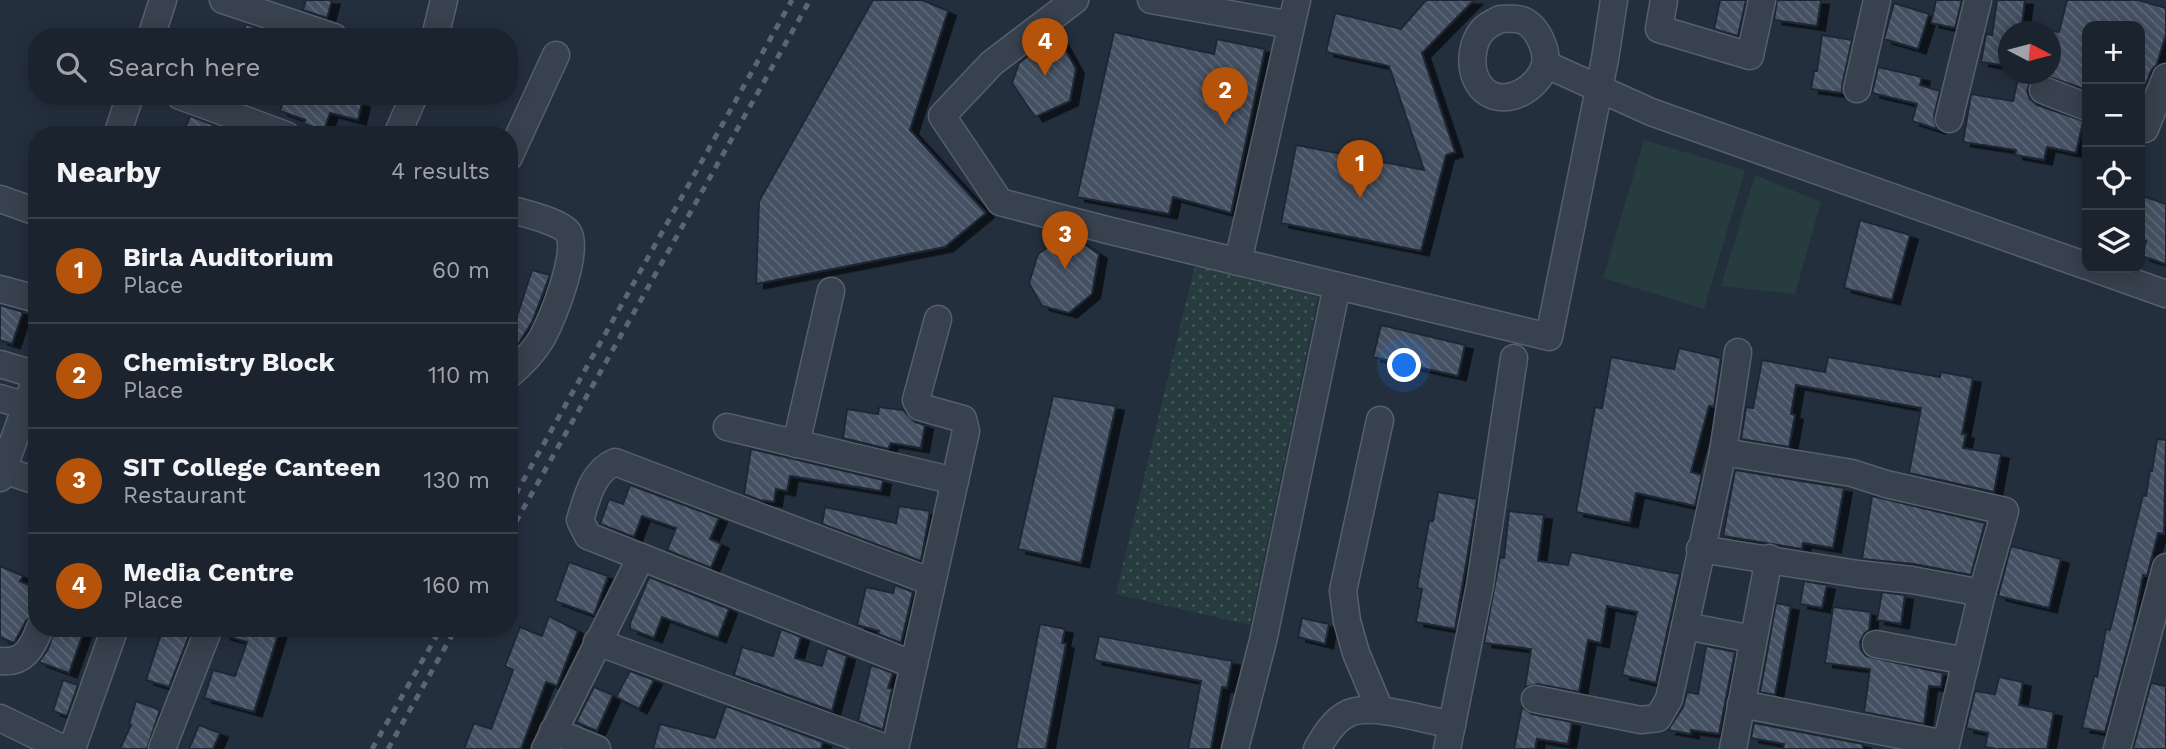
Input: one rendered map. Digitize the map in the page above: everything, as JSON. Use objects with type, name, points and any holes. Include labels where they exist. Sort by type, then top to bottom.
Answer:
[{"type":"street","points":[[153,28],[163,0]]},
{"type":"street","points":[[223,0],[307,28]]},
{"type":"street","points":[[437,28],[444,0]]},
{"type":"street","points":[[1075,0],[992,64],[942,116],[1000,202],[1549,337],[1614,0]]},
{"type":"street","points":[[1151,0],[1294,13],[1238,262]]},
{"type":"street","points":[[1664,0],[1659,29],[1750,56],[1762,0]]},
{"type":"street","points":[[1857,89],[1877,0]]},
{"type":"street","points":[[1949,119],[1978,0]]},
{"type":"street","points":[[518,137],[556,55]]},
{"type":"street","points":[[1545,64],[1651,111],[2082,264]]},
{"type":"street","points":[[2150,131],[2166,77]]},
{"type":"street","points":[[2043,90],[2082,105]]},
{"type":"street","points":[[120,126],[127,105]]},
{"type":"street","points":[[204,105],[262,126]]},
{"type":"street","points":[[401,126],[410,105]]},
{"type":"street","points":[[0,199],[28,209]]},
{"type":"street","points":[[518,212],[562,226],[569,233],[570,246],[563,287],[541,338],[518,366]]},
{"type":"street","points":[[2108,273],[2166,293]]},
{"type":"street","points":[[1235,749],[1263,641],[1337,286]]},
{"type":"street","points":[[0,289],[28,297]]},
{"type":"street","points":[[796,444],[831,291]]},
{"type":"street","points":[[895,749],[966,424],[963,419],[920,407],[916,400],[939,319]]},
{"type":"street","points":[[1535,699],[1641,720],[1658,718],[1669,699],[1685,626],[1723,452],[1738,352]]},
{"type":"street","points":[[1317,749],[1330,728],[1350,713],[1380,710],[1449,737],[1480,585],[1514,358]]},
{"type":"street","points":[[0,364],[28,373]]},
{"type":"street","points":[[0,398],[26,406]]},
{"type":"street","points":[[28,401],[1,472],[28,479]]},
{"type":"street","points":[[1380,420],[1343,591],[1347,621],[1356,653],[1380,710]]},
{"type":"street","points":[[727,427],[955,481]]},
{"type":"street","points":[[1723,452],[1852,473],[1886,484],[2005,511],[1945,747],[1741,704]]},
{"type":"street","points":[[914,666],[588,536],[580,520],[590,487],[606,466],[615,462],[932,582]]},
{"type":"street","points":[[1700,549],[1982,593]]},
{"type":"street","points":[[597,749],[549,740],[641,557]]},
{"type":"street","points":[[1733,749],[1769,558]]},
{"type":"street","points":[[2117,749],[2166,567]]},
{"type":"street","points":[[1685,626],[1753,639]]},
{"type":"street","points":[[0,660],[15,660],[25,656],[36,637]]},
{"type":"street","points":[[72,749],[112,637]]},
{"type":"street","points":[[162,749],[206,637]]},
{"type":"street","points":[[597,642],[889,749]]},
{"type":"street","points":[[1877,644],[1966,661]]},
{"type":"street","points":[[0,718],[64,749]]},
{"type":"street","points":[[0,734],[28,749]]},
{"type":"green space","points":[[1644,140],[1745,170],[1704,309],[1603,278]]},
{"type":"green space","points":[[1755,175],[1821,202],[1795,294],[1721,286]]},
{"type":"green space","points":[[1195,265],[1318,297],[1250,625],[1116,594]]},
{"type":"building","points":[[306,0],[332,0],[327,18],[303,10]]},
{"type":"building","points":[[873,0],[922,0],[948,11],[910,130],[986,213],[945,247],[756,284],[759,201]]},
{"type":"building","points":[[1426,0],[1474,0],[1422,53],[1455,152],[1446,155],[1421,251],[1281,223],[1296,145],[1424,170],[1389,66],[1326,52],[1335,13],[1401,29]]},
{"type":"building","points":[[1720,0],[1746,0],[1738,36],[1714,29]]},
{"type":"building","points":[[1777,0],[1821,0],[1817,26],[1774,20]]},
{"type":"building","points":[[1936,0],[1962,0],[1955,28],[1931,23]]},
{"type":"building","points":[[1997,0],[2025,0],[2022,21],[1998,21],[1998,65],[1981,62],[1986,34],[1992,35]]},
{"type":"building","points":[[2067,0],[2138,0],[2166,8],[2166,34],[2157,64],[2145,87],[2145,21],[2082,21],[2082,88],[2061,81],[2061,24]]},
{"type":"building","points":[[1894,3],[1929,14],[1918,49],[1884,39]]},
{"type":"building","points":[[1114,32],[1214,54],[1217,39],[1265,49],[1231,213],[1173,197],[1169,214],[1077,197]]},
{"type":"building","points":[[1822,35],[1852,40],[1842,93],[1811,89],[1814,71],[1817,71]]},
{"type":"building","points":[[1060,40],[1076,69],[1070,101],[1035,117],[1012,83],[1019,63],[1038,48]]},
{"type":"building","points":[[1878,67],[1922,77],[1920,85],[1940,91],[1934,116],[1937,129],[1912,121],[1917,104],[1872,93]]},
{"type":"building","points":[[2017,84],[2029,84],[2027,92],[2037,105],[2082,120],[2076,153],[2047,147],[2044,160],[2015,155],[2016,150],[1963,142],[1971,94],[2013,101]]},
{"type":"building","points":[[282,105],[362,105],[358,120],[330,113],[325,126],[304,124],[305,120],[280,111]]},
{"type":"building","points":[[190,116],[217,126],[186,126]]},
{"type":"building","points":[[2145,197],[2166,204],[2166,264],[2145,257]]},
{"type":"building","points":[[1860,220],[1910,235],[1892,300],[1844,288]]},
{"type":"building","points":[[1065,235],[1073,237],[1099,254],[1092,294],[1069,313],[1042,306],[1029,283],[1038,254]]},
{"type":"building","points":[[532,270],[550,275],[532,322],[518,344],[518,313]]},
{"type":"building","points":[[0,305],[23,312],[12,344],[0,340]]},
{"type":"building","points":[[1381,325],[1465,345],[1458,376],[1373,357]]},
{"type":"building","points":[[1679,348],[1721,358],[1714,407],[1709,406],[1691,472],[1702,475],[1695,506],[1636,493],[1630,523],[1576,512],[1595,407],[1602,408],[1611,357],[1674,369]]},
{"type":"building","points":[[1828,357],[1940,377],[1941,372],[1973,378],[1962,434],[1966,434],[1963,448],[2001,454],[1994,492],[1909,473],[1921,408],[1796,385],[1791,414],[1795,415],[1789,447],[1741,439],[1746,407],[1753,408],[1762,360],[1825,372]]},
{"type":"building","points":[[1053,396],[1116,406],[1081,563],[1018,549]]},
{"type":"building","points":[[879,407],[903,410],[915,422],[925,425],[921,448],[891,443],[888,449],[843,438],[847,409],[878,414]]},
{"type":"building","points":[[2157,439],[2166,440],[2164,534],[2158,533],[2147,576],[2143,575],[2133,629],[2105,732],[2082,728],[2094,676],[2097,677],[2106,629],[2110,630],[2143,495],[2146,496]]},
{"type":"building","points":[[751,449],[883,480],[881,491],[790,476],[787,491],[776,489],[774,502],[759,500],[744,494]]},
{"type":"building","points":[[1735,470],[1844,488],[1833,548],[1803,543],[1802,549],[1723,536]]},
{"type":"building","points":[[630,485],[719,518],[710,539],[721,544],[711,568],[667,550],[676,528],[642,516],[634,537],[600,524],[609,499],[623,504]]},
{"type":"building","points":[[1438,492],[1477,499],[1455,629],[1416,622],[1422,589],[1417,588],[1429,521],[1433,521]]},
{"type":"building","points":[[1872,496],[1985,523],[1971,575],[1914,564],[1862,559]]},
{"type":"building","points":[[899,506],[930,511],[921,561],[822,524],[825,507],[896,523]]},
{"type":"building","points":[[1509,511],[1544,515],[1538,561],[1568,565],[1571,552],[1680,574],[1656,683],[1622,675],[1637,612],[1607,606],[1601,643],[1588,640],[1579,692],[1538,684],[1525,687],[1531,649],[1484,643],[1500,557],[1504,558]]},
{"type":"building","points":[[2011,546],[2061,559],[2049,608],[1998,596]]},
{"type":"building","points":[[569,562],[608,576],[594,615],[555,601]]},
{"type":"building","points":[[0,566],[23,576],[20,581],[28,585],[28,620],[14,643],[0,637]]},
{"type":"building","points":[[649,577],[729,609],[718,638],[662,617],[654,638],[630,629]]},
{"type":"building","points":[[1804,581],[1827,585],[1822,608],[1800,604]]},
{"type":"building","points":[[895,585],[913,592],[901,643],[878,634],[879,631],[857,625],[866,587],[893,593]]},
{"type":"building","points":[[1882,592],[1905,595],[1901,624],[1877,620]]},
{"type":"building","points":[[1776,603],[1791,606],[1775,695],[1760,692]]},
{"type":"building","points":[[1833,607],[1871,612],[1869,630],[1860,642],[1861,650],[1866,656],[1943,673],[1941,687],[1929,686],[1924,724],[1864,712],[1870,669],[1825,663]]},
{"type":"building","points":[[549,616],[578,631],[557,686],[546,682],[521,749],[464,749],[474,723],[491,729],[513,670],[505,666],[520,627],[542,636]]},
{"type":"building","points":[[1302,618],[1329,624],[1325,644],[1298,637]]},
{"type":"building","points":[[1040,624],[1065,629],[1062,643],[1066,644],[1046,749],[1016,749]]},
{"type":"building","points":[[781,629],[801,637],[795,658],[822,666],[827,648],[847,656],[832,711],[734,675],[742,647],[773,656]]},
{"type":"building","points":[[1099,636],[1232,661],[1227,688],[1222,687],[1211,749],[1188,749],[1201,681],[1094,660]]},
{"type":"building","points":[[52,637],[82,637],[69,673],[39,662]]},
{"type":"building","points":[[160,637],[188,637],[169,687],[146,680]]},
{"type":"building","points":[[230,637],[277,637],[254,712],[204,698],[213,670],[235,676],[247,642]]},
{"type":"building","points":[[1706,646],[1735,652],[1719,734],[1691,730],[1691,734],[1668,730],[1683,707],[1687,692],[1698,694]]},
{"type":"building","points":[[871,665],[893,673],[888,688],[892,689],[883,730],[858,721]]},
{"type":"building","points":[[630,671],[654,680],[639,709],[616,697]]},
{"type":"building","points":[[1999,677],[2023,682],[2019,705],[2054,712],[2047,749],[1985,747],[1988,733],[1966,728],[1975,691],[1995,694]]},
{"type":"building","points":[[63,680],[78,685],[67,716],[53,711]]},
{"type":"building","points":[[2151,683],[2166,686],[2166,749],[2133,749]]},
{"type":"building","points":[[594,687],[613,695],[597,731],[576,722]]},
{"type":"building","points":[[136,701],[160,710],[147,749],[120,749],[131,725],[129,724]]},
{"type":"building","points":[[726,706],[823,742],[821,749],[653,749],[660,724],[715,738]]},
{"type":"building","points":[[1522,707],[1532,714],[1572,722],[1568,744],[1537,739],[1535,749],[1514,749]]},
{"type":"building","points":[[1754,723],[1863,744],[1863,749],[1783,749],[1784,744],[1751,738]]},
{"type":"building","points":[[199,725],[220,733],[213,749],[189,749]]},
{"type":"railway","points":[[518,490],[792,0]]},
{"type":"railway","points":[[518,518],[810,0]]},
{"type":"railway","points":[[372,749],[436,637]]},
{"type":"railway","points":[[388,749],[451,637]]},
{"type":"place","name":"Media Centre","points":[[1045,76]]},
{"type":"place","name":"Chemistry Block","points":[[1225,125]]},
{"type":"place","name":"Birla Auditorium","points":[[1360,198]]},
{"type":"place","name":"SIT College Canteen","points":[[1065,269]]}]
